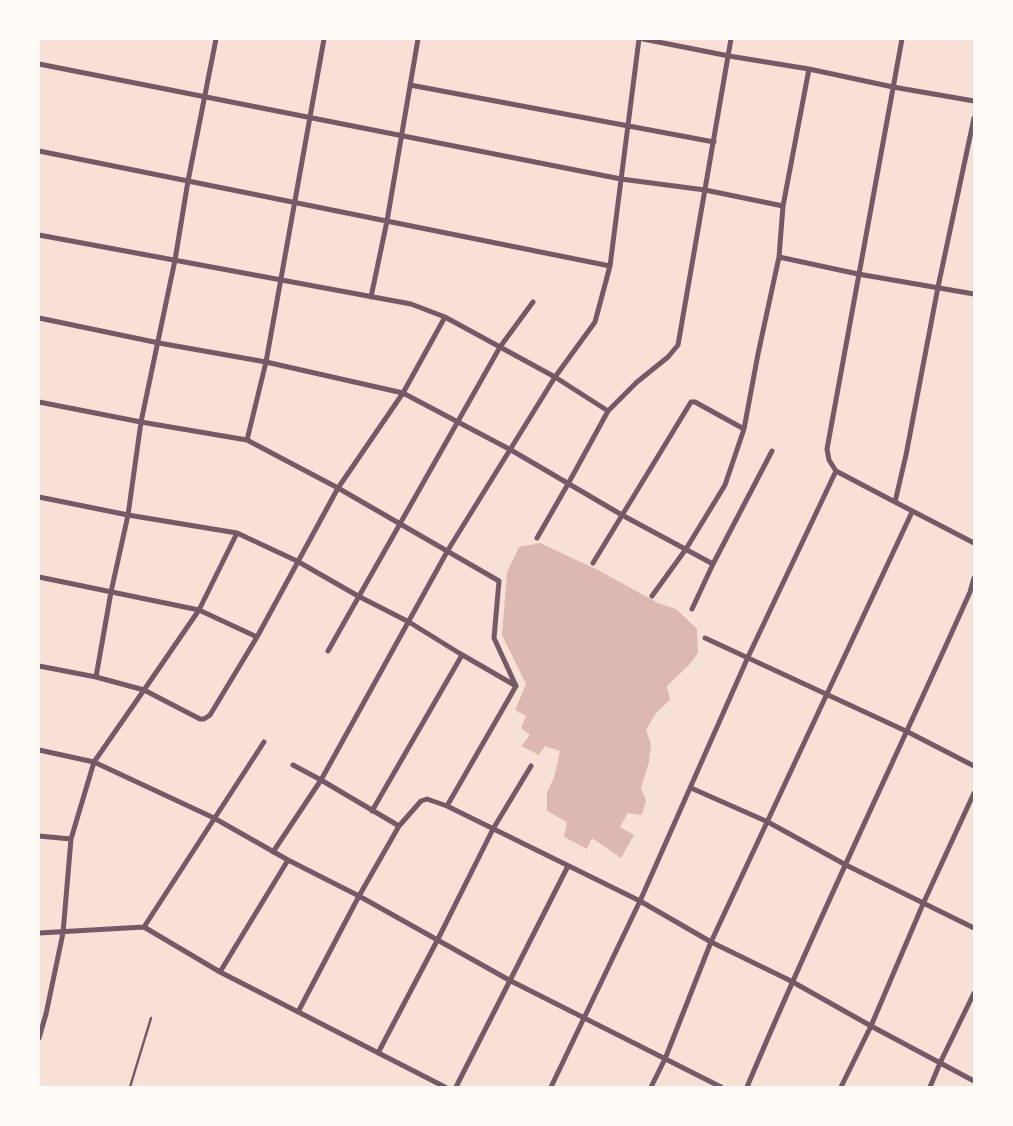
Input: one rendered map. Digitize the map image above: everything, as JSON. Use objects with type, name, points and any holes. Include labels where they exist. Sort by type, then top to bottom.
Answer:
[{"type":"street","points":[[96,677],[111,592],[128,515],[141,422],[175,260],[188,181],[216,39]]},
{"type":"street","points":[[247,440],[266,362],[324,39]]},
{"type":"street","points":[[371,297],[387,221],[418,39]]},
{"type":"street","points":[[273,852],[321,780],[448,550],[555,377],[595,322],[610,266],[639,39]]},
{"type":"street","points":[[643,39],[809,69],[893,88],[974,100]]},
{"type":"street","points":[[537,538],[608,411],[637,382],[668,357],[678,345],[731,39]]},
{"type":"street","points":[[902,39],[827,450],[829,460],[836,471],[974,543]]},
{"type":"street","points":[[39,64],[621,179],[706,190],[783,206]]},
{"type":"street","points":[[652,596],[686,549],[725,485],[744,429],[779,257],[783,206],[809,69]]},
{"type":"street","points":[[410,85],[714,142]]},
{"type":"street","points":[[895,502],[974,118]]},
{"type":"street","points":[[39,151],[610,266]]},
{"type":"street","points":[[39,235],[411,304],[445,317],[555,377],[608,411]]},
{"type":"street","points":[[779,257],[858,274],[974,294]]},
{"type":"street","points":[[328,651],[500,347],[533,302]]},
{"type":"street","points":[[39,666],[96,677],[144,690],[200,719],[204,719],[210,714],[257,637],[338,488],[402,393],[445,317]]},
{"type":"street","points":[[39,318],[158,343],[266,362],[402,393],[510,450],[714,564]]},
{"type":"street","points":[[39,402],[247,440],[338,488],[448,550],[499,581],[494,638],[516,686]]},
{"type":"street","points":[[593,563],[691,402],[695,402],[744,429]]},
{"type":"street","points":[[692,609],[772,451]]},
{"type":"street","points":[[551,1087],[640,901],[748,657],[836,471]]},
{"type":"street","points":[[39,497],[128,515],[237,533],[297,561],[358,596],[409,622],[516,686]]},
{"type":"street","points":[[651,1087],[665,1059],[711,942],[912,512]]},
{"type":"street","points":[[39,1038],[63,933],[71,838],[94,762],[199,610],[237,533]]},
{"type":"street","points":[[39,577],[199,610],[257,637]]},
{"type":"street","points":[[747,1087],[791,981],[972,593],[974,578]]},
{"type":"street","points":[[705,638],[908,732],[974,766]]},
{"type":"street","points":[[372,811],[462,655]]},
{"type":"street","points":[[447,806],[516,686]]},
{"type":"street","points":[[144,927],[264,742]]},
{"type":"street","points":[[39,750],[94,762],[214,818],[273,852],[438,939],[509,980],[720,1087]]},
{"type":"street","points":[[293,765],[399,826]]},
{"type":"street","points":[[378,1053],[493,829],[531,766]]},
{"type":"street","points":[[691,788],[768,822],[846,865],[974,928]]},
{"type":"street","points":[[841,1087],[871,1026],[923,904],[974,793]]},
{"type":"street","points":[[298,1012],[359,896],[399,826],[421,801],[427,800],[447,806],[640,901],[711,942],[791,981],[974,1081]]},
{"type":"street","points":[[39,836],[71,838]]},
{"type":"street","points":[[220,972],[288,860]]},
{"type":"street","points":[[456,1087],[568,866]]},
{"type":"street","points":[[39,934],[144,927],[220,972],[446,1087]]},
{"type":"street","points":[[930,1087],[974,993]]},
{"type":"street","points":[[39,1013],[46,1014]]},
{"type":"lane","points":[[130,1087],[152,1018]]},
{"type":"shaded area","points":[[540,543],[598,570],[658,603],[676,609],[697,629],[698,653],[689,665],[667,686],[670,700],[656,713],[646,730],[651,744],[649,762],[641,788],[646,800],[642,815],[628,813],[620,827],[634,835],[621,858],[592,838],[587,849],[564,837],[567,822],[547,811],[547,792],[554,778],[560,751],[545,746],[539,755],[521,746],[530,735],[521,728],[526,716],[515,710],[526,684],[502,635],[507,572],[519,547]]}]
